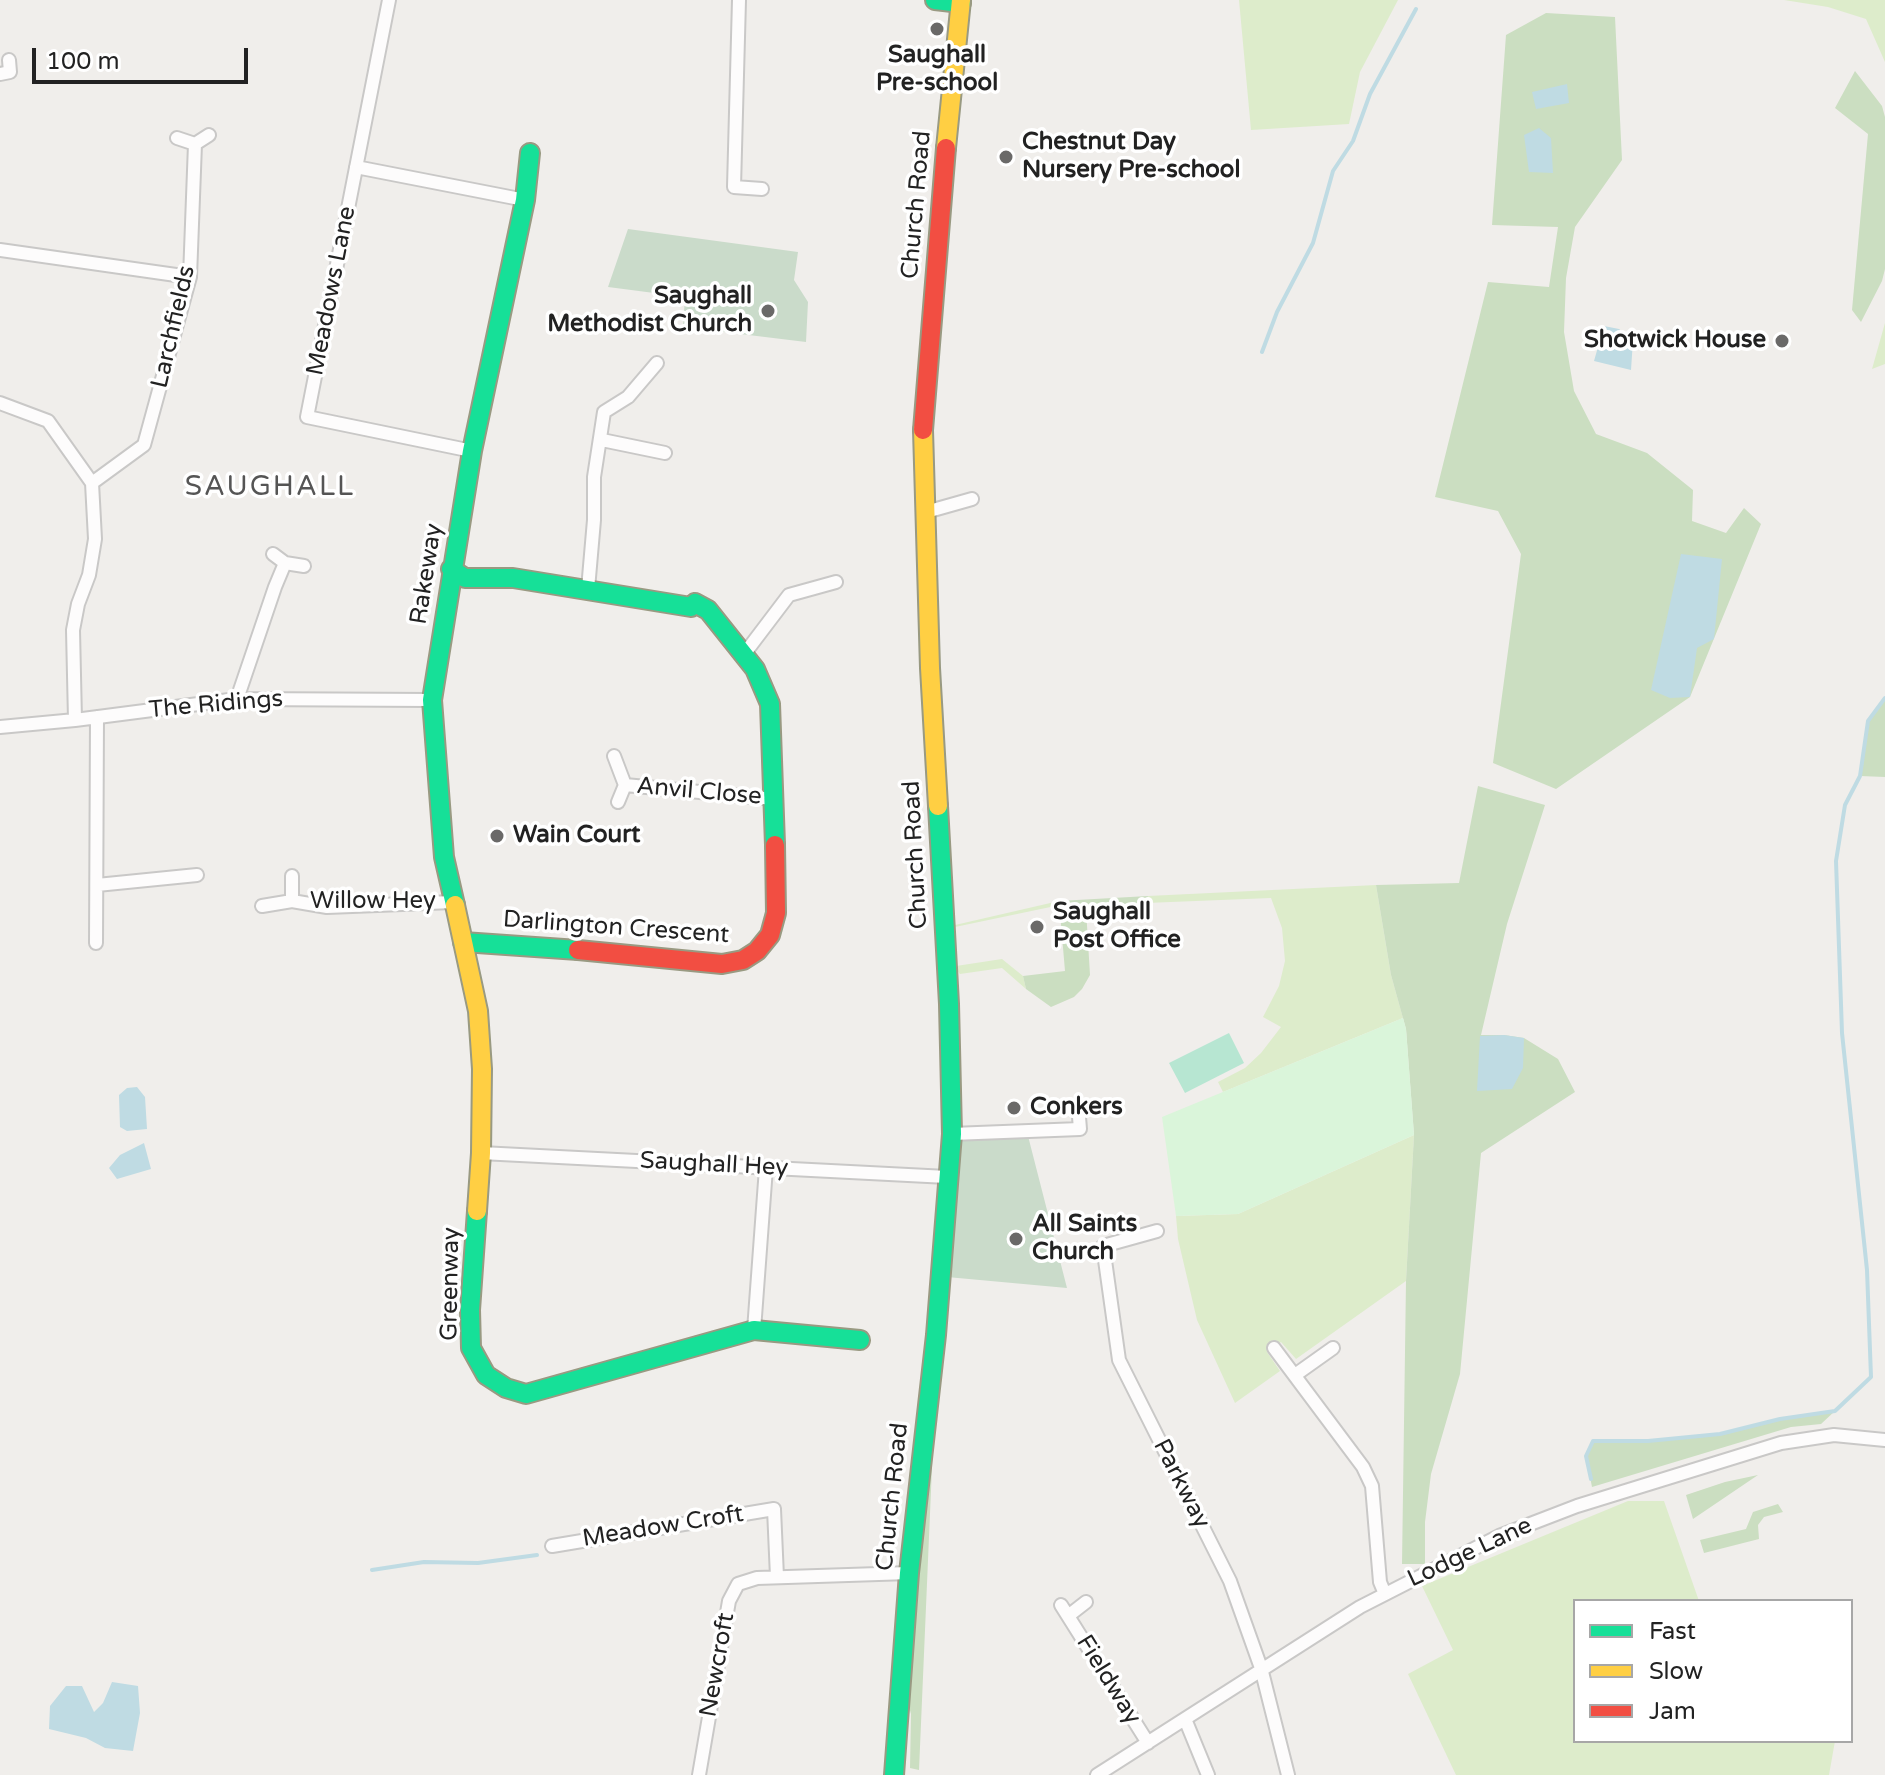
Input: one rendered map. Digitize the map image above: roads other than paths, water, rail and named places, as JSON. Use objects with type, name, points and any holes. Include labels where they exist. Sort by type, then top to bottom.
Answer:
[{"type":"street","name":"Meadows Lane","points":[[389,0],[307,417],[472,451]]},
{"type":"street","points":[[734,187],[739,0]]},
{"type":"street","points":[[935,0],[961,1]]},
{"type":"street","name":"Church Road","points":[[894,1775],[909,1573],[936,1335],[952,1134],[949,1004],[930,668],[922,442],[937,244],[961,1]]},
{"type":"street","points":[[177,138],[195,144],[209,135]]},
{"type":"street","name":"Larchfields","points":[[92,483],[144,445],[190,277],[195,144]]},
{"type":"street","name":"Rakeway","points":[[465,951],[444,857],[432,700],[472,451],[525,200],[530,153]]},
{"type":"street","points":[[356,167],[525,200]]},
{"type":"street","points":[[719,185],[762,189]]},
{"type":"street","points":[[0,250],[190,277]]},
{"type":"street","points":[[588,589],[594,477],[604,412],[628,397],[657,363]]},
{"type":"street","points":[[0,403],[48,421],[92,483],[95,539],[89,575],[78,604],[73,630],[75,720]]},
{"type":"street","points":[[602,434],[665,453]]},
{"type":"street","points":[[926,512],[972,499]]},
{"type":"street","points":[[273,554],[285,563],[304,566]]},
{"type":"street","points":[[237,699],[285,563]]},
{"type":"street","name":"Darlington Crescent","points":[[451,569],[465,578],[513,578],[691,607],[695,603],[708,610],[745,653],[770,704],[774,799],[776,913],[770,935],[757,951],[743,960],[722,964],[551,947],[465,951]]},
{"type":"street","points":[[745,653],[789,595],[836,582]]},
{"type":"street","name":"The Ridings","points":[[0,727],[237,699],[432,700]]},
{"type":"street","points":[[96,943],[97,717]]},
{"type":"street","name":"Anvil Close","points":[[614,756],[625,785],[618,802]]},
{"type":"street","name":"Anvil Close","points":[[625,785],[774,799]]},
{"type":"street","points":[[97,885],[197,875]]},
{"type":"street","name":"Willow Hey","points":[[292,876],[292,901]]},
{"type":"street","points":[[173,877],[174,891]]},
{"type":"street","name":"Willow Hey","points":[[262,906],[292,901],[327,907],[453,902]]},
{"type":"street","name":"Greenway","points":[[465,951],[478,1011],[482,1069],[481,1153],[470,1310],[471,1348],[486,1375],[506,1388],[526,1394],[754,1330],[860,1340]]},
{"type":"street","points":[[952,1134],[1080,1129]]},
{"type":"street","name":"Saughall Hey","points":[[481,1153],[947,1177]]},
{"type":"street","points":[[754,1330],[766,1168]]},
{"type":"street","name":"Parkway","points":[[1157,1231],[1103,1246],[1119,1360],[1230,1581],[1261,1668],[1288,1775]]},
{"type":"street","points":[[1274,1348],[1363,1467],[1372,1486],[1380,1582],[1385,1594]]},
{"type":"street","points":[[1295,1375],[1333,1348]]},
{"type":"street","name":"Lodge Lane","points":[[1097,1775],[1261,1668],[1385,1594],[1448,1561],[1542,1519],[1750,1451],[1815,1436],[1859,1436],[1885,1440]]},
{"type":"street","name":"Meadow Croft","points":[[552,1546],[780,1506],[777,1577]]},
{"type":"street","name":"Newcroft","points":[[699,1775],[732,1594],[738,1584],[757,1578],[909,1573]]},
{"type":"street","name":"Fieldway","points":[[1086,1602],[1064,1610],[1148,1743]]},
{"type":"street","points":[[1185,1719],[1208,1775]]},
{"type":"water","points":[[1567,84],[1569,103],[1536,109],[1532,92]]},
{"type":"water","points":[[1539,128],[1551,138],[1553,173],[1529,172],[1524,135]]},
{"type":"water","points":[[1604,326],[1619,329],[1633,340],[1631,370],[1594,361]]},
{"type":"water","points":[[1681,554],[1722,559],[1714,639],[1697,648],[1690,697],[1670,698],[1651,690]]},
{"type":"water","points":[[1480,1036],[1524,1038],[1523,1068],[1512,1089],[1477,1091]]},
{"type":"water","points":[[137,1087],[145,1097],[147,1129],[127,1131],[120,1127],[119,1095],[127,1088]]},
{"type":"water","points":[[144,1143],[151,1169],[117,1179],[109,1168],[120,1155]]},
{"type":"water","points":[[112,1682],[138,1686],[140,1713],[133,1751],[105,1748],[86,1738],[49,1729],[50,1706],[66,1686],[82,1686],[94,1712],[103,1703]]},
{"type":"waterway","points":[[1262,352],[1277,312],[1313,243],[1333,171],[1353,141],[1370,94],[1416,9]]},
{"type":"waterway","points":[[1591,1479],[1586,1456],[1593,1441],[1648,1441],[1720,1434],[1780,1419],[1835,1411],[1871,1377],[1867,1270],[1842,1033],[1836,861],[1845,805],[1860,776],[1868,721],[1885,698]]},
{"type":"waterway","points":[[372,1570],[424,1562],[478,1563],[537,1555]]},
{"type":"place","name":"Saughall Pre-school","points":[[937,29]]},
{"type":"place","name":"Chestnut Day Nursery Pre-school","points":[[1006,157]]},
{"type":"place","name":"Saughall Methodist Church","points":[[768,311]]},
{"type":"place","name":"Shotwick House","points":[[1782,341]]},
{"type":"place","name":"Wain Court","points":[[497,836]]},
{"type":"place","name":"Saughall Post Office","points":[[1037,927]]},
{"type":"place","name":"Conkers","points":[[1014,1108]]},
{"type":"place","name":"All Saints Church","points":[[1016,1239]]},
{"type":"district","name":"SAUGHALL","points":[[270,488]]}]
